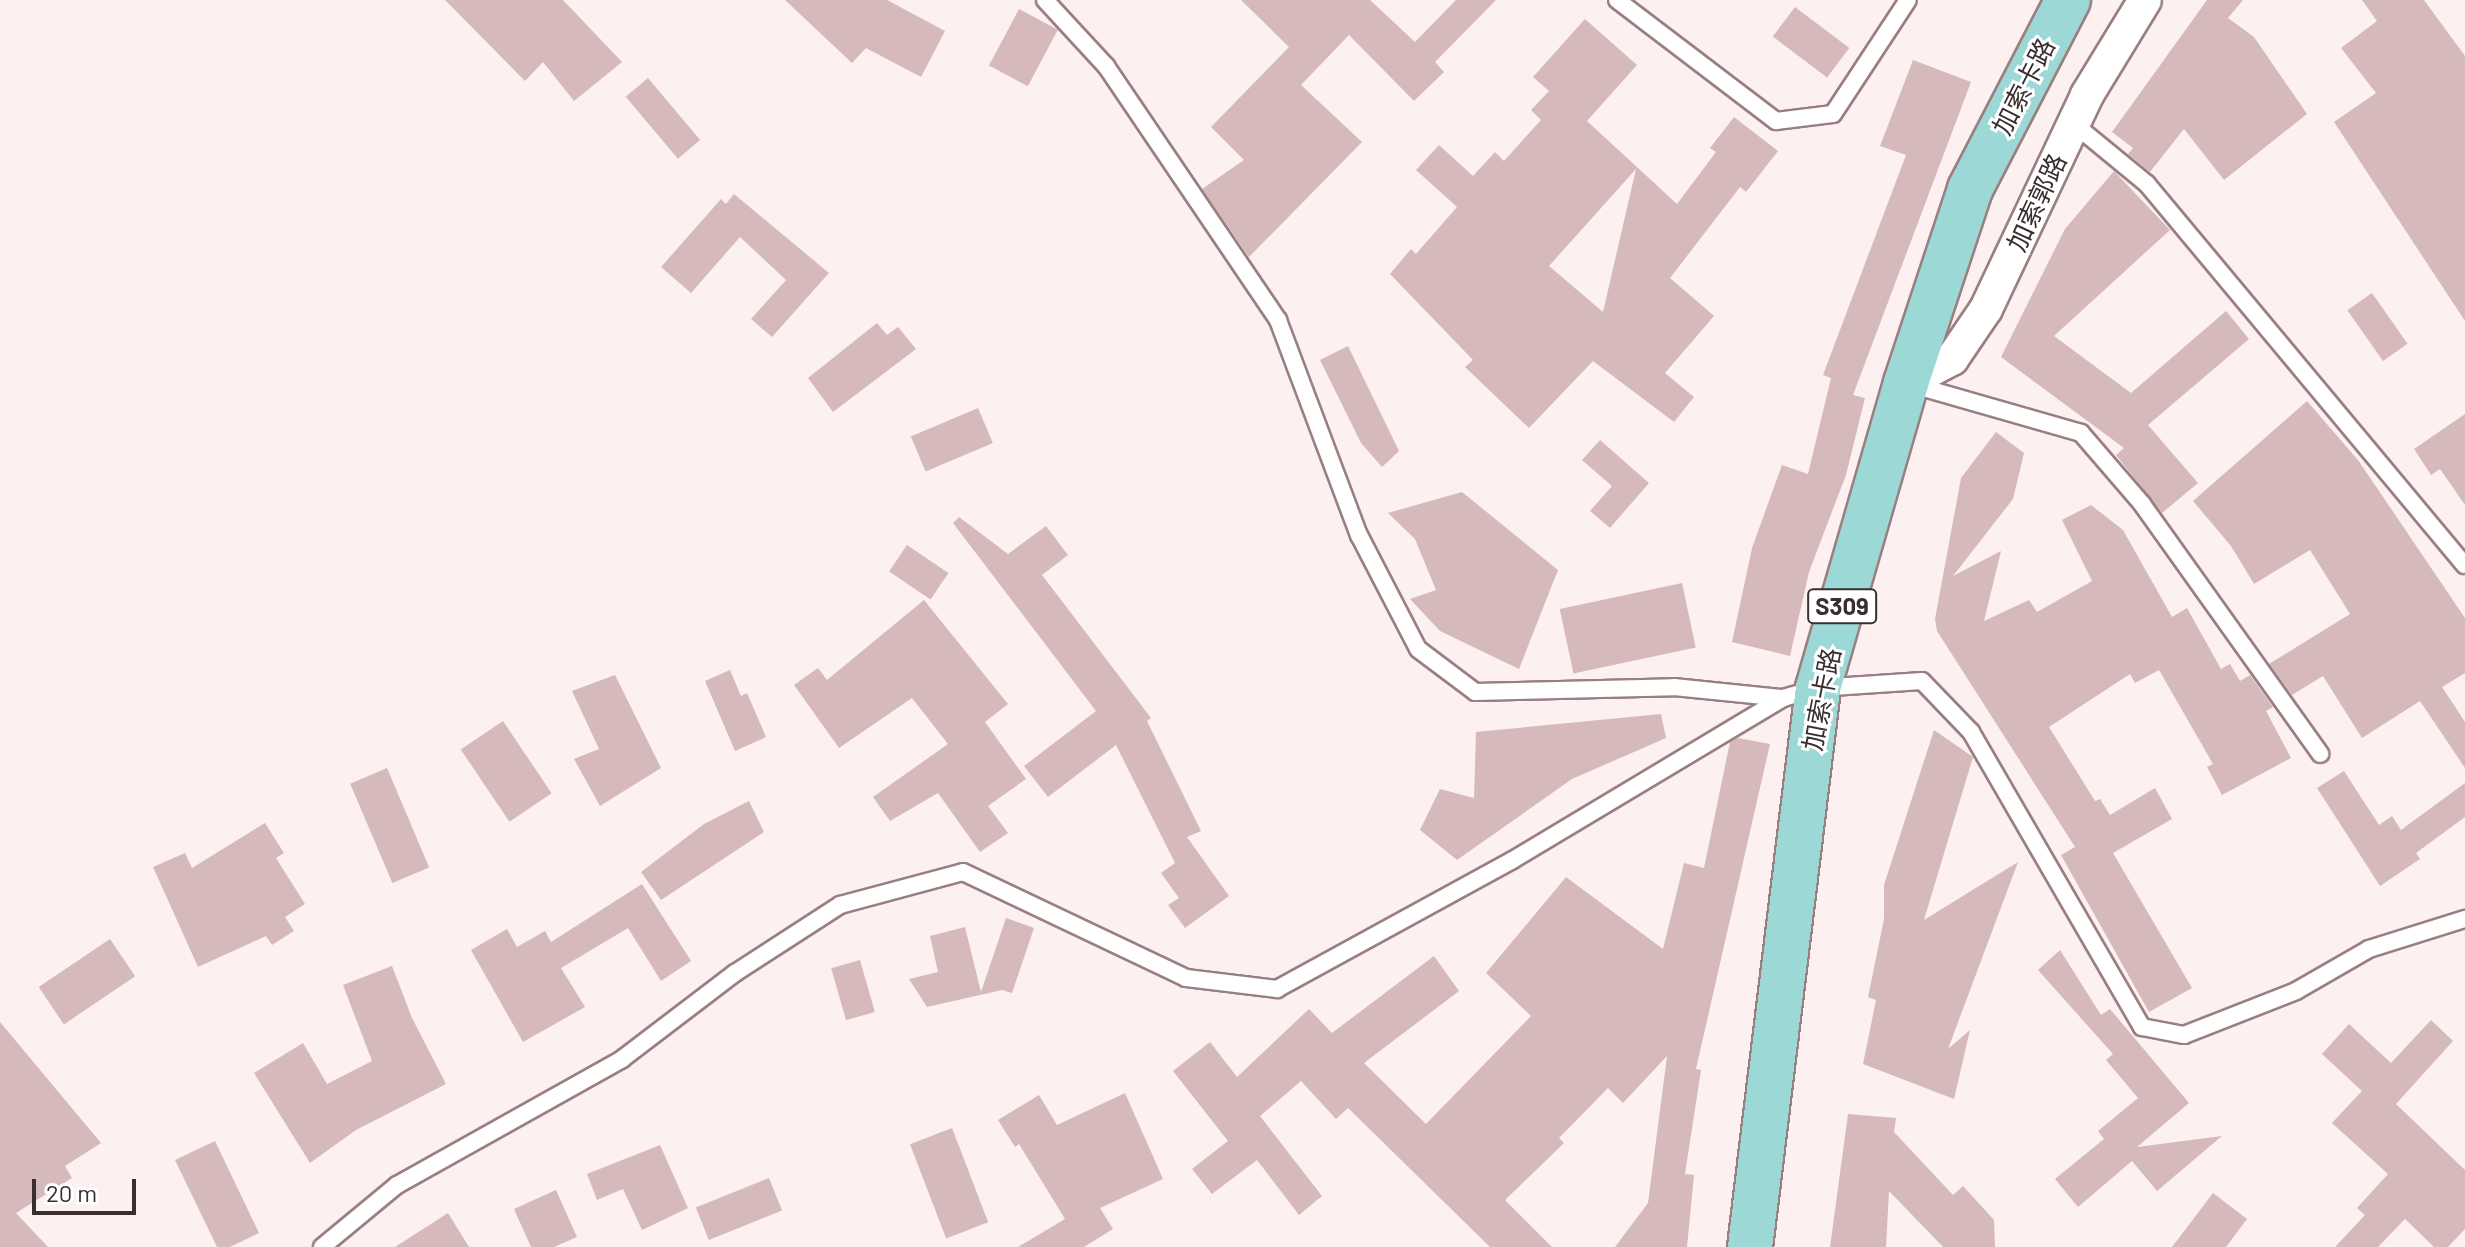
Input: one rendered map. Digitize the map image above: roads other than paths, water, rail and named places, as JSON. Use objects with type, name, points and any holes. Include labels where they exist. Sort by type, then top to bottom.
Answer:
[{"type":"main road","name":"加索卡路","points":[[1750,1247],[1801,693],[1970,189],[2068,0]]},
{"type":"street","name":"加索郭路","points":[[1906,383],[1952,359],[1986,309],[2074,124],[2145,0]]},
{"type":"lane","points":[[1045,0],[1106,66],[1278,320],[1359,535],[1418,649],[1475,692],[1674,687],[1801,693],[1922,681],[1971,732],[2142,1027],[2184,1035],[2296,991],[2369,949],[2465,919]]},
{"type":"lane","points":[[1617,0],[1776,121],[1833,114],[1908,0]]},
{"type":"lane","points":[[2074,124],[2147,184],[2465,565]]},
{"type":"lane","points":[[1906,383],[2081,433],[2142,504],[2320,754]]},
{"type":"lane","points":[[322,1247],[397,1185],[622,1059],[735,973],[840,905],[963,872],[1186,978],[1277,989],[1511,861],[1801,693]]}]
